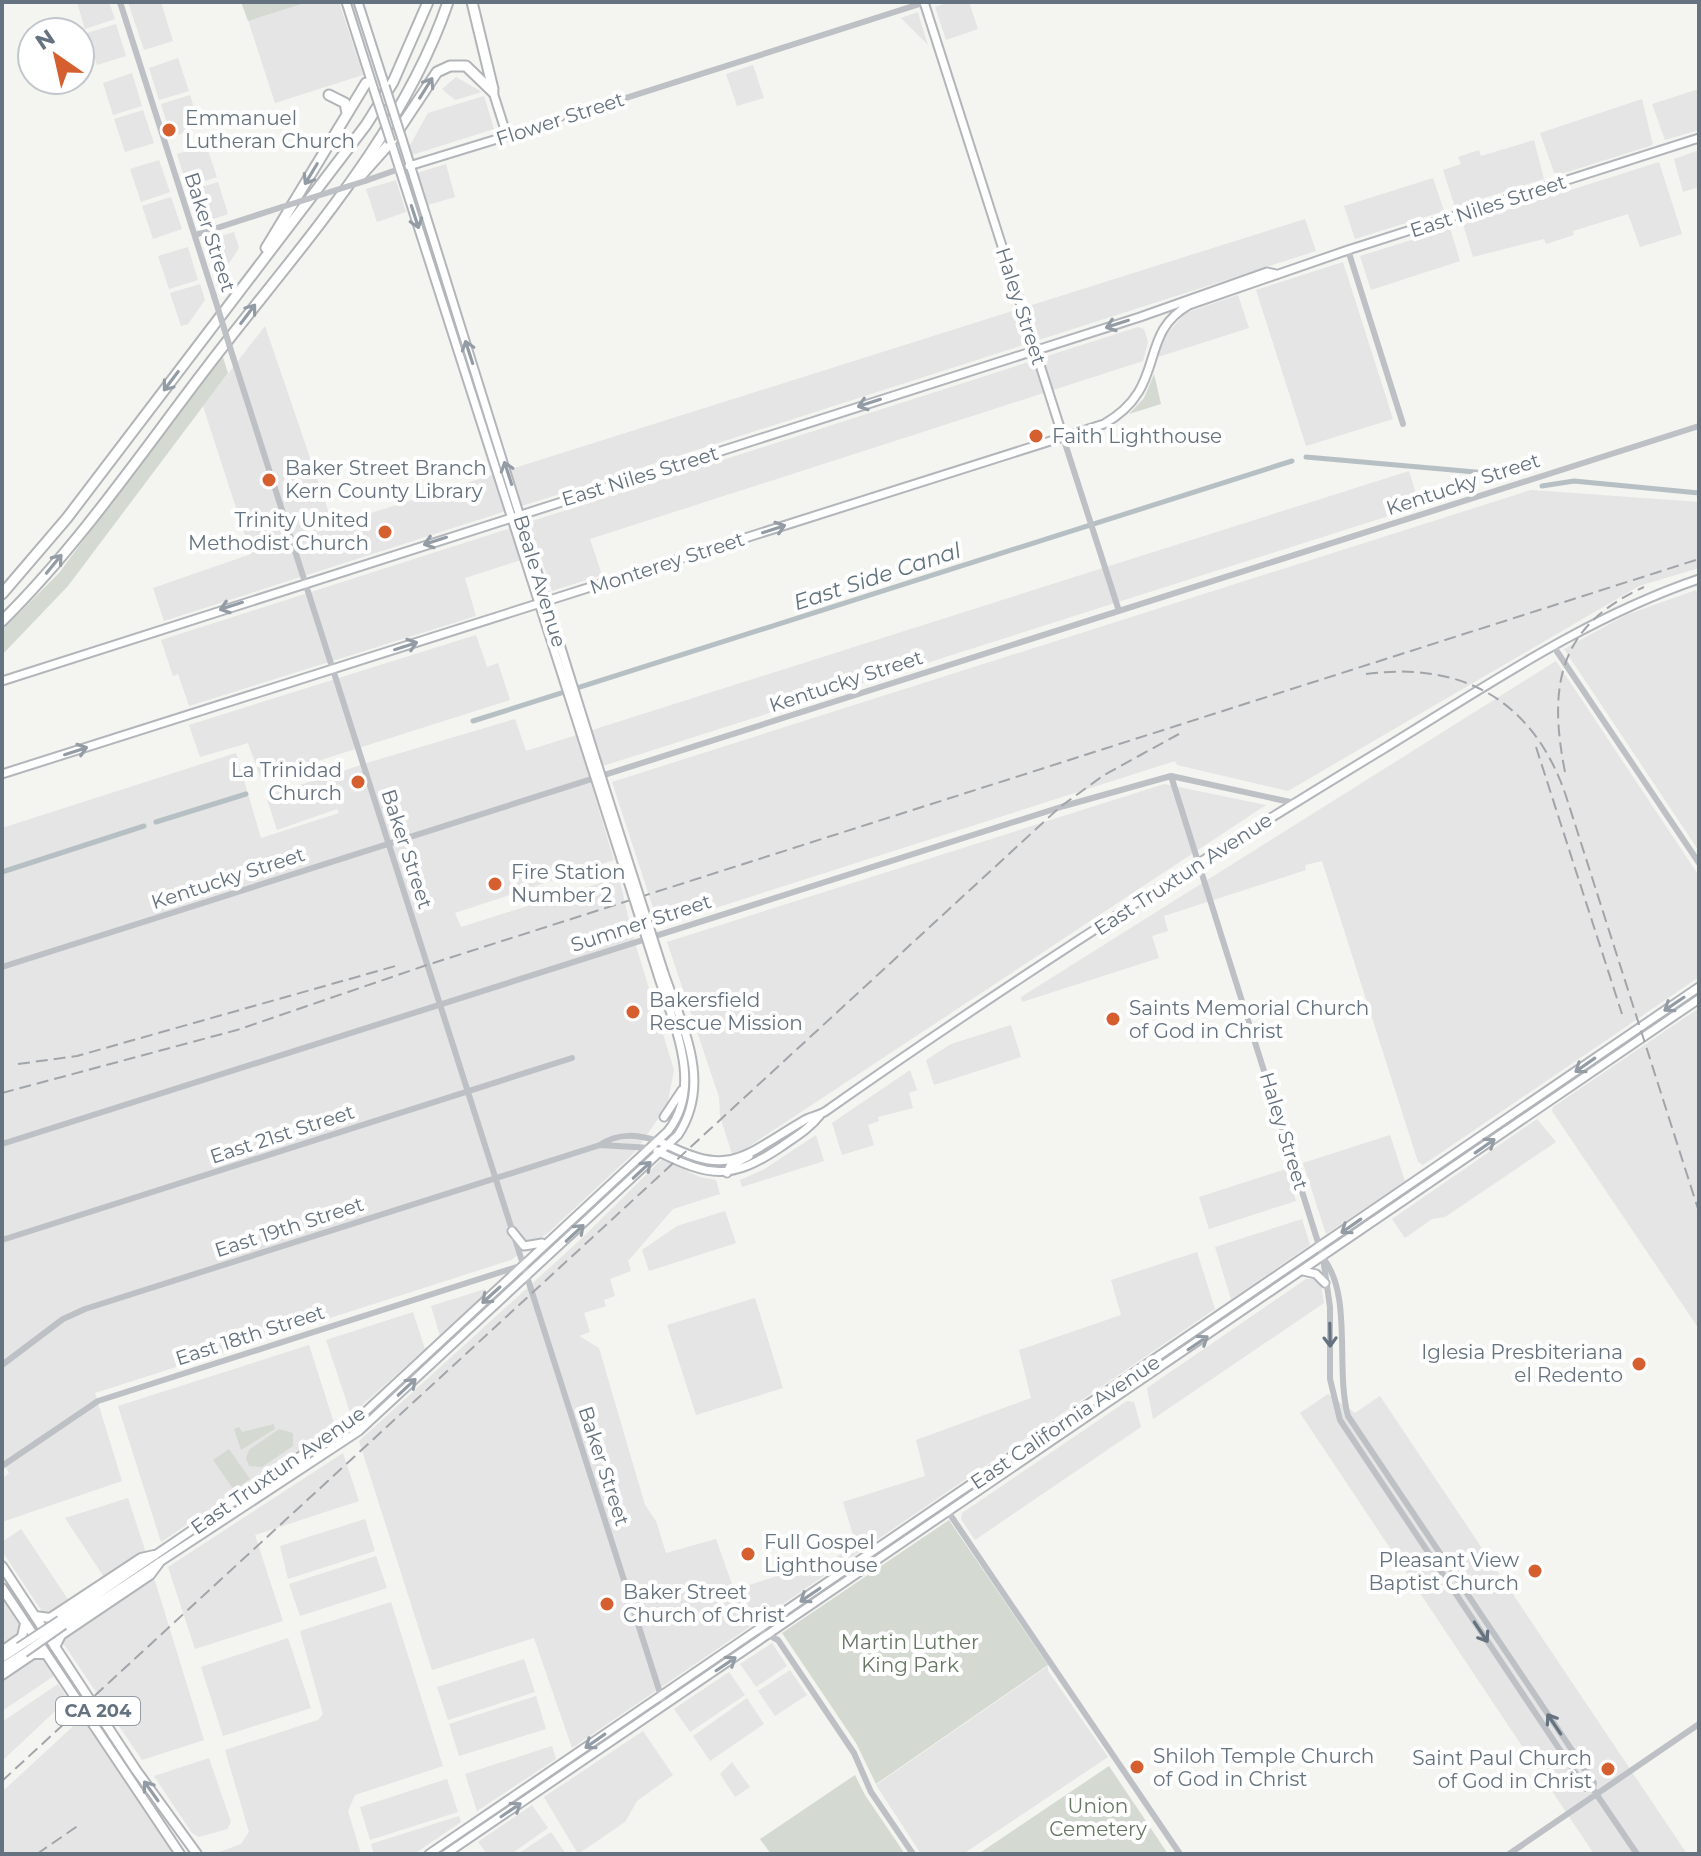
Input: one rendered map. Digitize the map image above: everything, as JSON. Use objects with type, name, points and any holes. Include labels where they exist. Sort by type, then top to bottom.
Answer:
[{"type":"highway","points":[[2,594],[67,518],[366,125],[393,82],[428,2]]},
{"type":"highway","points":[[2,621],[75,538],[325,213],[403,102],[448,2]]},
{"type":"highway","points":[[472,2],[493,92]]},
{"type":"highway","points":[[325,213],[390,143],[437,72],[450,66],[466,66],[493,92]]},
{"type":"highway","points":[[243,286],[347,114],[370,85]]},
{"type":"highway","points":[[329,95],[345,103],[347,114]]},
{"type":"highway","points":[[35,1616],[59,1625],[150,1575],[156,1559],[141,1558],[59,1625],[55,1647]]},
{"type":"highway","name":"CA 204","points":[[2,1566],[197,1854]]},
{"type":"highway","name":"CA 204","points":[[2,1588],[180,1854]]},
{"type":"highway","points":[[2,1675],[25,1648],[25,1623]]},
{"type":"highway","points":[[2,1651],[25,1648],[46,1654]]},
{"type":"main road","name":"Beale Avenue","points":[[346,2],[509,517],[543,603]]},
{"type":"main road","name":"Beale Avenue","points":[[358,2],[520,513],[543,603],[594,764],[661,974],[693,1059],[696,1080],[687,1120],[661,1152]]},
{"type":"main road","name":"Haley Street","points":[[925,2],[1063,437]]},
{"type":"main road","points":[[370,85],[382,77]]},
{"type":"main road","points":[[493,92],[507,136]]},
{"type":"main road","name":"Flower Street","points":[[399,169],[507,136]]},
{"type":"main road","name":"East Niles Street","points":[[1104,424],[1128,409],[1141,393],[1159,336],[1189,305],[1348,250],[1699,138]]},
{"type":"main road","name":"East Niles Street","points":[[2,681],[1035,350],[1267,272],[1276,274]]},
{"type":"main road","name":"Monterey Street","points":[[2,774],[1104,424]]},
{"type":"main road","name":"East Truxtun Avenue","points":[[727,1173],[745,1169],[764,1158],[812,1126],[820,1115],[1198,861],[1554,647],[1625,608],[1699,579]]},
{"type":"main road","points":[[558,606],[569,594]]},
{"type":"main road","points":[[518,611],[534,614]]},
{"type":"main road","name":"Beale Avenue","points":[[651,1148],[678,1117],[686,1081],[661,974]]},
{"type":"main road","name":"East California Avenue","points":[[429,1854],[1699,987]]},
{"type":"main road","name":"East California Avenue","points":[[446,1854],[1699,999]]},
{"type":"main road","points":[[664,1117],[679,1098],[686,1081]]},
{"type":"main road","name":"East Truxtun Avenue","points":[[659,1141],[706,1162],[726,1162],[754,1152],[807,1118],[820,1115]]},
{"type":"main road","points":[[651,1148],[706,1173],[727,1173],[730,1166],[741,1163],[754,1152]]},
{"type":"main road","name":"East Truxtun Avenue","points":[[156,1559],[187,1533],[365,1412],[651,1148]]},
{"type":"main road","name":"East Truxtun Avenue","points":[[25,1648],[130,1581],[156,1559],[255,1500],[359,1431],[661,1152]]},
{"type":"main road","points":[[596,1213],[610,1193],[611,1184]]},
{"type":"main road","points":[[512,1231],[519,1243],[529,1248],[557,1233]]},
{"type":"main road","points":[[1303,1271],[1316,1274],[1325,1283]]},
{"type":"main road","points":[[250,1491],[255,1500]]},
{"type":"main road","points":[[2,1658],[25,1648]]},
{"type":"main road","points":[[2,1667],[25,1648]]},
{"type":"main road","points":[[534,1794],[534,1790],[557,1767]]},
{"type":"main road","points":[[446,1854],[469,1832],[470,1826]]},
{"type":"street","name":"Baker Street","points":[[120,2],[665,1706]]},
{"type":"street","name":"Flower Street","points":[[507,136],[925,2]]},
{"type":"street","name":"Flower Street","points":[[195,235],[399,169]]},
{"type":"street","points":[[1348,250],[1403,424]]},
{"type":"street","name":"Kentucky Street","points":[[2,967],[1699,426]]},
{"type":"street","name":"Haley Street","points":[[1063,437],[1119,611]]},
{"type":"street","points":[[1554,647],[1699,863]]},
{"type":"street","name":"Haley Street","points":[[1171,776],[1323,1258]]},
{"type":"street","name":"Sumner Street","points":[[2,1144],[1064,806],[1171,776],[1295,803]]},
{"type":"street","name":"East 21st Street","points":[[2,1240],[572,1058]]},
{"type":"street","name":"East 19th Street","points":[[2,1365],[63,1319],[79,1312],[624,1135],[659,1141]]},
{"type":"street","name":"East 19th Street","points":[[600,1145],[651,1148]]},
{"type":"street","points":[[1323,1258],[1330,1307],[1331,1390],[1340,1420],[1586,1789],[1595,1792]]},
{"type":"street","points":[[1323,1258],[1329,1265],[1340,1310],[1340,1374],[1348,1416],[1594,1783],[1595,1792],[1637,1854]]},
{"type":"street","name":"East 18th Street","points":[[2,1466],[98,1401],[523,1265]]},
{"type":"street","points":[[949,1513],[1180,1854]]},
{"type":"street","points":[[758,1630],[778,1640],[854,1753],[871,1792],[913,1854]]},
{"type":"street","points":[[1509,1854],[1595,1792],[1699,1724]]},
{"type":"shaded area","points":[[77,2],[109,2],[115,19],[96,25],[96,16],[81,16]]},
{"type":"shaded area","points":[[128,2],[161,2],[173,41],[144,50]]},
{"type":"shaded area","points":[[303,2],[339,2],[363,75],[275,103],[248,20]]},
{"type":"shaded area","points":[[950,2],[969,2],[978,29],[946,40],[935,7]]},
{"type":"shaded area","points":[[918,12],[921,23],[928,45],[901,18]]},
{"type":"shaded area","points":[[116,24],[126,56],[97,65],[96,30]]},
{"type":"shaded area","points":[[178,58],[189,91],[159,100],[149,68]]},
{"type":"shaded area","points":[[753,65],[764,98],[737,106],[726,74]]},
{"type":"shaded area","points":[[132,73],[142,106],[113,115],[103,83]]},
{"type":"shaded area","points":[[456,77],[482,92],[455,100],[442,89]]},
{"type":"shaded area","points":[[1699,89],[1699,130],[1665,140],[1652,104]]},
{"type":"shaded area","points":[[190,95],[200,127],[171,137],[161,104]]},
{"type":"shaded area","points":[[484,96],[494,129],[412,155],[409,147],[428,113]]},
{"type":"shaded area","points":[[1642,99],[1653,145],[1558,175],[1554,172],[1540,133]]},
{"type":"shaded area","points":[[143,110],[154,143],[125,152],[114,119]]},
{"type":"shaded area","points":[[1534,140],[1544,179],[1455,207],[1443,170],[1461,164],[1458,157],[1479,150],[1481,156]]},
{"type":"shaded area","points":[[206,145],[217,177],[187,187],[177,154]]},
{"type":"shaded area","points":[[1699,150],[1699,187],[1683,192],[1674,159]]},
{"type":"shaded area","points":[[159,160],[170,192],[141,202],[130,169]]},
{"type":"shaded area","points":[[1659,162],[1682,234],[1640,247],[1628,214],[1573,231],[1574,235],[1546,244],[1544,239],[1473,257],[1463,224]]},
{"type":"shaded area","points":[[446,164],[455,197],[428,205],[417,173]]},
{"type":"shaded area","points":[[1433,178],[1444,211],[1355,239],[1344,206]]},
{"type":"shaded area","points":[[396,180],[406,212],[377,222],[366,189]]},
{"type":"shaded area","points":[[218,182],[228,214],[199,224],[189,191]]},
{"type":"shaded area","points":[[171,197],[182,229],[153,239],[142,206]]},
{"type":"shaded area","points":[[1305,219],[1316,251],[164,621],[153,588],[251,554],[203,406],[265,326],[333,525]]},
{"type":"shaded area","points":[[1450,228],[1460,261],[1371,290],[1360,256]]},
{"type":"shaded area","points":[[234,232],[239,248],[224,271],[216,274],[205,241]]},
{"type":"shaded area","points":[[188,247],[198,280],[169,289],[158,256]]},
{"type":"shaded area","points":[[1343,262],[1393,419],[1306,446],[1256,290]]},
{"type":"shaded area","points":[[200,284],[205,300],[188,324],[181,326],[170,293]]},
{"type":"shaded area","points":[[1238,295],[1249,328],[1158,357],[1160,342],[1185,313]]},
{"type":"shaded area","points":[[1138,327],[1144,329],[1148,342],[1143,361],[590,539],[602,575],[552,591],[540,554],[465,578],[476,616],[189,706],[178,674],[173,676],[161,640]]},
{"type":"shaded area","points":[[1409,471],[1420,506],[587,771],[614,860],[455,913],[461,927],[619,877],[632,933],[674,1070],[667,1106],[634,1153],[549,1232],[511,1260],[95,1393],[122,1481],[2,1522],[2,1479],[9,1473],[2,1461],[2,828],[236,753],[261,838],[339,813],[337,809],[277,830],[266,796],[370,762],[515,719],[526,751]]},
{"type":"shaded area","points":[[1531,490],[1699,502],[1699,568],[1639,586],[1288,791],[1177,765],[1175,761],[659,926],[612,782]]},
{"type":"shaded area","points":[[1696,590],[1699,595],[1699,851],[1564,649],[1626,615]]},
{"type":"shaded area","points":[[476,635],[487,667],[498,663],[510,700],[261,779],[248,743],[200,757],[189,725]]},
{"type":"shaded area","points":[[1556,661],[1699,876],[1699,977],[1423,1165],[1418,1162],[1322,861],[1305,865],[1306,870],[1164,916],[1168,931],[1152,936],[1159,958],[1022,1002],[1021,997]]},
{"type":"shaded area","points":[[1164,784],[1266,805],[742,1151],[732,1154],[720,1116],[719,1097],[667,942]]},
{"type":"shaded area","points":[[1699,1008],[1699,1329],[1552,1111],[1553,1107]]},
{"type":"shaded area","points":[[1011,1025],[1021,1057],[934,1085],[926,1060],[951,1044]]},
{"type":"shaded area","points":[[910,1070],[917,1090],[909,1093],[913,1108],[878,1117],[879,1121],[868,1125],[874,1145],[842,1155],[832,1123]]},
{"type":"shaded area","points":[[1537,1119],[1556,1142],[1445,1217],[1432,1219],[1405,1238],[1392,1219]]},
{"type":"shaded area","points":[[816,1135],[824,1161],[742,1187],[740,1180],[763,1170]]},
{"type":"shaded area","points":[[1390,1135],[1405,1181],[1326,1234],[1303,1163]]},
{"type":"shaded area","points":[[662,1159],[700,1177],[716,1180],[720,1194],[673,1209],[628,1261],[631,1271],[610,1279],[615,1296],[604,1300],[606,1306],[584,1313],[590,1332],[579,1336],[599,1348],[645,1505],[656,1521],[666,1553],[716,1539],[734,1590],[836,1557],[856,1545],[843,1502],[925,1476],[916,1440],[1031,1398],[1019,1350],[1121,1315],[1111,1280],[1197,1252],[1215,1309],[572,1748],[534,1638],[432,1670],[359,1441],[581,1239]]},
{"type":"shaded area","points":[[1286,1169],[1296,1201],[1209,1229],[1199,1197]]},
{"type":"shaded area","points":[[725,1211],[736,1243],[649,1271],[642,1250],[677,1226]]},
{"type":"shaded area","points":[[1302,1219],[1310,1245],[1231,1299],[1215,1247]]},
{"type":"shaded area","points":[[1306,1279],[1314,1279],[1321,1284],[1324,1303],[1153,1419],[1147,1388]]},
{"type":"shaded area","points":[[485,1289],[487,1293],[440,1336],[431,1306]]},
{"type":"shaded area","points":[[755,1298],[783,1388],[696,1415],[667,1325]]},
{"type":"shaded area","points":[[413,1312],[425,1349],[351,1415],[326,1340]]},
{"type":"shaded area","points":[[309,1345],[335,1426],[161,1542],[118,1406]]},
{"type":"shaded area","points":[[1328,1394],[1355,1413],[1380,1396],[1687,1854],[1594,1854],[1300,1413]]},
{"type":"shaded area","points":[[1127,1401],[1134,1402],[1141,1427],[975,1540],[961,1519],[962,1513]]},
{"type":"shaded area","points":[[343,1453],[359,1501],[255,1535],[283,1621],[195,1649],[168,1567]]},
{"type":"shaded area","points":[[128,1498],[146,1553],[106,1580],[65,1518]]},
{"type":"shaded area","points":[[365,1519],[375,1551],[288,1579],[280,1546]]},
{"type":"shaded area","points":[[21,1529],[69,1601],[49,1614],[43,1613],[2,1551],[2,1542]]},
{"type":"shaded area","points":[[376,1556],[387,1588],[300,1616],[289,1584]]},
{"type":"shaded area","points":[[152,1579],[204,1740],[142,1760],[63,1643],[68,1635]]},
{"type":"shaded area","points":[[2,1598],[54,1676],[2,1711]]},
{"type":"shaded area","points":[[391,1602],[443,1766],[355,1795],[348,1811],[361,1854],[214,1854],[241,1844],[249,1832],[225,1750],[318,1720],[323,1714],[300,1631]]},
{"type":"shaded area","points":[[288,1638],[311,1708],[223,1736],[201,1667]]},
{"type":"shaded area","points":[[772,1643],[787,1666],[756,1687],[740,1664]]},
{"type":"shaded area","points":[[524,1659],[535,1692],[448,1720],[437,1687]]},
{"type":"shaded area","points":[[1048,1666],[1048,1671],[1108,1757],[963,1854],[921,1854],[876,1785]]},
{"type":"shaded area","points":[[790,1670],[807,1695],[775,1716],[758,1691]]},
{"type":"shaded area","points":[[729,1672],[745,1695],[690,1732],[674,1709]]},
{"type":"shaded area","points":[[58,1684],[68,1699],[2,1761],[2,1722]]},
{"type":"shaded area","points":[[536,1696],[546,1729],[459,1756],[449,1724]]},
{"type":"shaded area","points":[[747,1698],[764,1724],[710,1761],[693,1736]]},
{"type":"shaded area","points":[[82,1718],[173,1854],[2,1854],[2,1792]]},
{"type":"shaded area","points":[[643,1731],[673,1775],[637,1801],[625,1822],[578,1854],[544,1797]]},
{"type":"shaded area","points":[[552,1746],[556,1759],[477,1811],[465,1774]]},
{"type":"shaded area","points":[[209,1758],[231,1822],[227,1829],[199,1837],[192,1833],[154,1776]]},
{"type":"shaded area","points":[[732,1762],[750,1787],[735,1797],[720,1774]]},
{"type":"shaded area","points":[[447,1779],[458,1812],[370,1840],[360,1807]]},
{"type":"shaded area","points":[[532,1805],[548,1828],[511,1854],[487,1854],[478,1842]]},
{"type":"shaded area","points":[[459,1816],[461,1822],[414,1854],[374,1854],[371,1844]]},
{"type":"shaded area","points":[[551,1832],[566,1854],[518,1854]]},
{"type":"green space","points":[[241,2],[307,2],[248,21]]},
{"type":"green space","points":[[222,354],[228,373],[68,586],[2,655],[2,630],[59,573]]},
{"type":"green space","points":[[1154,374],[1161,404],[1129,414],[1144,398]]},
{"type":"green space","points":[[274,1424],[275,1429],[241,1450],[234,1429],[239,1427],[242,1432]]},
{"type":"green space","points":[[279,1429],[293,1433],[293,1446],[262,1467],[249,1466],[246,1458],[249,1450]]},
{"type":"green space","points":[[229,1449],[250,1479],[234,1490],[213,1460]]},
{"type":"green space","name":"Martin Luther King Park","points":[[949,1520],[1048,1665],[876,1784],[856,1743],[782,1633]]},
{"type":"green space","name":"Union Cemetery","points":[[1109,1766],[1168,1854],[978,1854]]},
{"type":"green space","points":[[855,1775],[905,1854],[771,1854],[760,1839]]},
{"type":"waterway","name":"East Side Canal","points":[[1306,457],[1498,474],[1526,471]]},
{"type":"waterway","name":"East Side Canal","points":[[473,721],[1292,461]]},
{"type":"waterway","name":"East Side Canal","points":[[1542,486],[1574,481],[1699,493]]},
{"type":"waterway","name":"East Side Canal","points":[[156,822],[246,794]]},
{"type":"waterway","name":"East Side Canal","points":[[2,872],[144,826]]},
{"type":"railway","points":[[2,1093],[237,1030],[427,965],[1699,559]]},
{"type":"railway","points":[[1565,772],[1558,712],[1566,662],[1577,640],[1593,620],[1644,587]]},
{"type":"railway","points":[[1366,674],[1434,674],[1463,682],[1490,694],[1514,712],[1535,735],[1552,763],[1566,796],[1699,1212]]},
{"type":"railway","points":[[2,1781],[1060,807],[1104,775],[1179,734]]},
{"type":"railway","points":[[1536,747],[1622,1014]]},
{"type":"railway","points":[[18,1064],[77,1056],[399,965]]},
{"type":"railway","points":[[37,1854],[79,1825]]},
{"type":"place","name":"Emmanuel Lutheran Church","points":[[169,130]]},
{"type":"place","name":"Faith Lighthouse","points":[[1036,436]]},
{"type":"place","name":"Baker Street Branch Kern County Library","points":[[269,480]]},
{"type":"place","name":"Trinity United Methodist Church","points":[[385,532]]},
{"type":"place","name":"La Trinidad Church","points":[[358,782]]},
{"type":"place","name":"Fire Station Number 2","points":[[495,884]]},
{"type":"place","name":"Bakersfield Rescue Mission","points":[[633,1012]]},
{"type":"place","name":"Saints Memorial Church of God in Christ","points":[[1113,1019]]},
{"type":"place","name":"Iglesia Presbiteriana el Redento","points":[[1639,1364]]},
{"type":"place","name":"Full Gospel Lighthouse","points":[[748,1554]]},
{"type":"place","name":"Pleasant View Baptist Church","points":[[1535,1571]]},
{"type":"place","name":"Baker Street Church of Christ","points":[[607,1604]]},
{"type":"place","name":"Shiloh Temple Church of God in Christ","points":[[1137,1767]]},
{"type":"place","name":"Saint Paul Church of God in Christ","points":[[1608,1769]]}]
